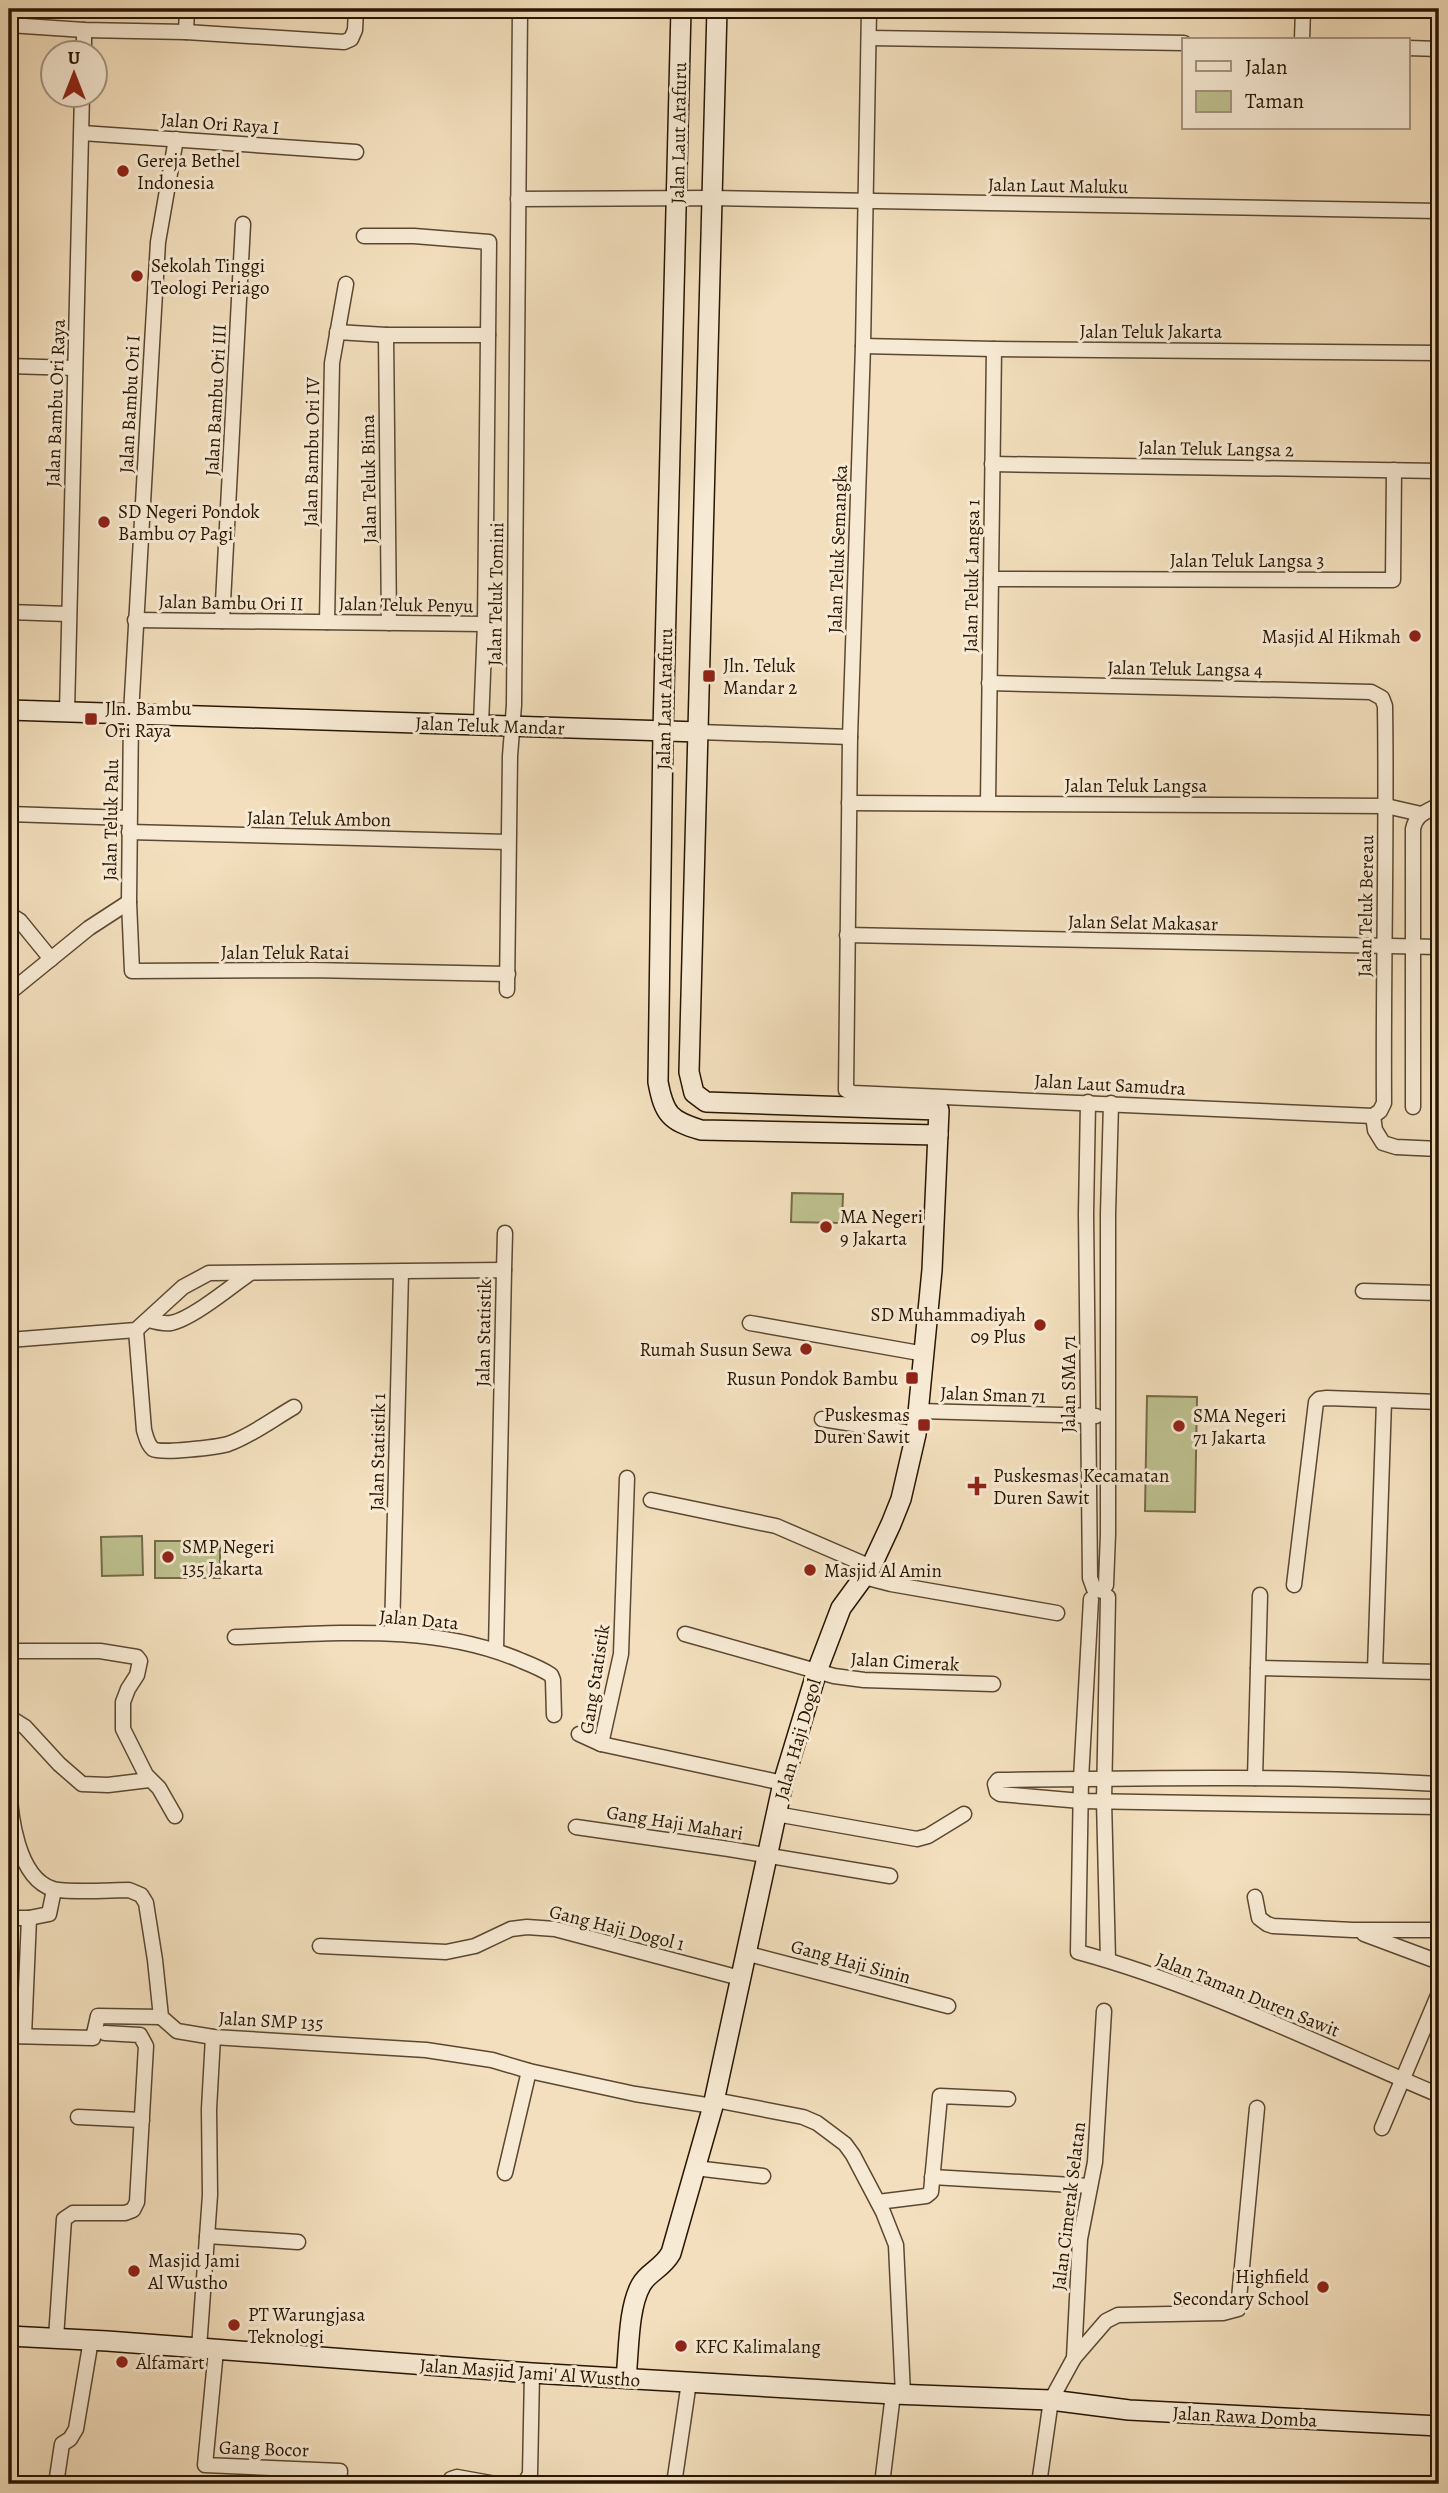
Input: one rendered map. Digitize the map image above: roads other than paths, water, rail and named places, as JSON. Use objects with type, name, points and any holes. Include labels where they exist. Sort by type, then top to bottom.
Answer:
[{"type":"street","points":[[186,32],[187,9]]},
{"type":"street","points":[[9,25],[344,42],[351,39],[355,30],[356,9]]},
{"type":"street","name":"Jalan Teluk Tomini","points":[[507,990],[520,9]]},
{"type":"street","name":"Jalan Laut Arafuru","points":[[681,9],[663,732],[658,1082],[667,1114],[684,1125],[701,1130],[938,1135]]},
{"type":"street","name":"Jalan Laut Arafuru","points":[[717,9],[690,1072],[694,1093],[706,1101],[939,1103]]},
{"type":"street","name":"Jalan Teluk Semangka","points":[[846,1090],[850,737],[863,346],[869,9]]},
{"type":"street","points":[[1302,38],[1303,9]]},
{"type":"street","points":[[84,30],[84,38]]},
{"type":"street","points":[[869,38],[1182,43]]},
{"type":"street","points":[[1410,48],[1439,49]]},
{"type":"street","name":"Jalan Bambu Ori Raya","points":[[67,712],[82,108]]},
{"type":"street","name":"Jalan Ori Raya I","points":[[82,133],[356,152]]},
{"type":"street","name":"Jalan Bambu Ori I","points":[[131,714],[158,242],[176,139]]},
{"type":"street","points":[[518,199],[676,198]]},
{"type":"street","name":"Jalan Laut Maluku","points":[[676,198],[1439,211]]},
{"type":"street","name":"Jalan Bambu Ori III","points":[[222,621],[243,223]]},
{"type":"street","name":"Jalan Teluk Tomini","points":[[364,236],[414,236],[489,242],[485,624],[481,724]]},
{"type":"street","name":"Jalan Bambu Ori IV","points":[[327,622],[332,363],[346,284]]},
{"type":"street","points":[[337,332],[488,335]]},
{"type":"street","name":"Jalan Teluk Bima","points":[[386,335],[389,623]]},
{"type":"street","name":"Jalan Teluk Jakarta","points":[[863,346],[1439,353]]},
{"type":"street","name":"Jalan Teluk Langsa 1","points":[[988,803],[994,349]]},
{"type":"street","points":[[9,366],[75,368]]},
{"type":"street","name":"Jalan Teluk Langsa 2","points":[[992,464],[1439,471]]},
{"type":"street","name":"Jalan Teluk Langsa 3","points":[[991,579],[1393,580],[1394,470]]},
{"type":"street","points":[[9,612],[68,614]]},
{"type":"street","name":"Jalan Bambu Ori II","points":[[135,620],[327,622]]},
{"type":"street","name":"Jalan Teluk Penyu","points":[[327,622],[485,624]]},
{"type":"street","name":"Jalan Teluk Langsa 4","points":[[989,683],[1379,694]]},
{"type":"street","name":"Jalan Teluk Bereau","points":[[1373,1115],[1380,1111],[1384,1103],[1385,706],[1379,694]]},
{"type":"street","name":"Jalan Teluk Mandar","points":[[9,710],[850,737]]},
{"type":"street","name":"Jalan Teluk Palu","points":[[9,993],[89,928],[129,902],[131,714]]},
{"type":"street","name":"Jalan Teluk Langsa","points":[[849,803],[1386,806],[1433,810]]},
{"type":"street","points":[[1413,1107],[1413,830],[1415,821],[1433,810]]},
{"type":"street","name":"Jalan Teluk Ambon","points":[[9,814],[129,825],[508,842]]},
{"type":"street","name":"Jalan Teluk Ratai","points":[[129,902],[132,971],[311,970],[508,974]]},
{"type":"street","points":[[9,914],[20,921],[51,959]]},
{"type":"street","name":"Jalan Selat Makasar","points":[[847,935],[1439,947]]},
{"type":"street","name":"Jalan Laut Samudra","points":[[846,1090],[853,1094],[939,1103],[1088,1102],[1373,1115]]},
{"type":"street","name":"Jalan SMA 71","points":[[1088,1102],[1086,1214],[1090,1578],[1094,1589],[1102,1591],[1106,1585],[1107,1573],[1111,1103]]},
{"type":"street","name":"Jalan Haji Dogol","points":[[626,2378],[635,2300],[646,2278],[664,2265],[671,2253],[714,2103],[783,1783],[817,1671],[841,1608],[868,1572],[882,1547],[901,1499],[920,1411],[932,1270],[939,1103]]},
{"type":"street","points":[[1373,1115],[1375,1130],[1383,1143],[1396,1147],[1439,1149]]},
{"type":"street","points":[[1086,1214],[1108,1214]]},
{"type":"street","points":[[504,1270],[505,1233]]},
{"type":"street","name":"Jalan Statistik","points":[[136,1330],[149,1320],[163,1303],[196,1278],[209,1273],[504,1270],[496,1650]]},
{"type":"street","name":"Jalan Statistik 1","points":[[392,1633],[401,1272]]},
{"type":"street","points":[[149,1320],[169,1323],[180,1320],[250,1273]]},
{"type":"street","points":[[1363,1291],[1439,1293]]},
{"type":"street","points":[[750,1323],[925,1354]]},
{"type":"street","points":[[9,1340],[136,1330],[144,1430],[147,1442],[159,1451],[226,1445],[294,1407]]},
{"type":"street","points":[[1294,1585],[1316,1402],[1327,1398],[1439,1402]]},
{"type":"street","points":[[1376,1670],[1384,1401]]},
{"type":"street","name":"Jalan Sman 71","points":[[920,1411],[1107,1416]]},
{"type":"street","points":[[822,1419],[916,1434]]},
{"type":"street","name":"Gang Statistik","points":[[627,1478],[621,1654],[601,1744],[783,1783]]},
{"type":"street","points":[[651,1500],[776,1526],[903,1587],[1057,1613]]},
{"type":"street","points":[[1255,1778],[1260,1595]]},
{"type":"street","points":[[1108,1597],[1104,1779],[1108,1960]]},
{"type":"street","points":[[1081,1801],[1091,1599]]},
{"type":"street","name":"Jalan Data","points":[[235,1637],[392,1633],[457,1640],[496,1650],[551,1675],[554,1715]]},
{"type":"street","name":"Jalan Cimerak","points":[[685,1634],[817,1671],[864,1680],[993,1684]]},
{"type":"street","points":[[9,1651],[100,1651],[137,1657],[140,1665],[126,1694],[122,1722],[128,1740],[149,1780],[159,1788],[175,1816]]},
{"type":"street","points":[[1258,1668],[1439,1672]]},
{"type":"street","points":[[9,1717],[25,1727],[59,1764],[82,1784],[108,1785],[149,1780]]},
{"type":"street","points":[[579,1734],[601,1744]]},
{"type":"street","points":[[1439,1784],[1255,1778],[998,1780],[995,1784],[1000,1794],[1081,1801],[1439,1807]]},
{"type":"street","points":[[9,1783],[10,1811],[15,1836],[35,1877],[54,1890],[130,1890],[141,1895],[146,1903],[161,2017],[98,2015],[93,2038],[16,2036],[29,1918]]},
{"type":"street","name":"Jalan Taman Duren Sawit","points":[[1081,1801],[1078,1952],[1108,1960],[1252,2013],[1439,2095]]},
{"type":"street","points":[[776,1814],[917,1839],[928,1836],[964,1814]]},
{"type":"street","name":"Gang Haji Mahari","points":[[576,1827],[890,1876]]},
{"type":"street","points":[[9,1918],[49,1914],[54,1890]]},
{"type":"street","points":[[1255,1897],[1256,1912],[1267,1924],[1283,1927],[1439,1930]]},
{"type":"street","name":"Gang Haji Dogol 1","points":[[320,1946],[446,1952],[475,1946],[504,1931],[527,1927],[555,1929],[740,1978]]},
{"type":"street","points":[[1353,1930],[1439,1962]]},
{"type":"street","name":"Gang Haji Sinin","points":[[745,1953],[948,2006]]},
{"type":"street","points":[[1382,2128],[1439,1993]]},
{"type":"street","name":"Jalan Cimerak Selatan","points":[[1051,2400],[1074,2358],[1080,2239],[1095,2162],[1104,2011]]},
{"type":"street","name":"Jalan SMP 135","points":[[161,2017],[177,2031],[213,2037],[426,2050],[492,2060],[529,2071],[635,2094],[803,2117],[817,2123],[849,2149],[878,2202],[896,2245],[898,2394],[881,2484]]},
{"type":"street","points":[[56,2338],[64,2220],[74,2213],[125,2213],[133,2210],[137,2202],[145,2040],[140,2035],[105,2034]]},
{"type":"street","points":[[208,2349],[209,2109],[213,2037]]},
{"type":"street","points":[[505,2173],[529,2071]]},
{"type":"street","points":[[878,2202],[926,2196],[931,2192],[940,2096],[1008,2099]]},
{"type":"street","points":[[1074,2358],[1106,2321],[1118,2315],[1223,2313],[1238,2309],[1257,2108]]},
{"type":"street","points":[[78,2117],[142,2120]]},
{"type":"street","points":[[695,2168],[763,2176]]},
{"type":"street","points":[[932,2178],[1090,2186]]},
{"type":"street","points":[[207,2236],[298,2242]]},
{"type":"street","name":"Jalan Masjid Jami' Al Wustho","points":[[9,2336],[532,2373],[1051,2400]]},
{"type":"street","points":[[56,2484],[62,2444],[70,2439],[76,2429],[91,2340]]},
{"type":"street","name":"Gang Bocor","points":[[208,2349],[205,2465],[340,2471],[339,2484]]},
{"type":"street","points":[[524,2484],[530,2474],[532,2373]]},
{"type":"street","points":[[674,2484],[689,2382]]},
{"type":"street","points":[[1039,2484],[1051,2400]]},
{"type":"street","name":"Jalan Rawa Domba","points":[[1051,2400],[1129,2410],[1439,2426]]},
{"type":"street","points":[[449,2484],[451,2479],[457,2477],[496,2484]]},
{"type":"place","name":"Gereja Bethel Indonesia","points":[[123,171]]},
{"type":"place","name":"Sekolah Tinggi Teologi Periago","points":[[137,276]]},
{"type":"place","name":"SD Negeri Pondok Bambu 07 Pagi","points":[[104,522]]},
{"type":"place","name":"Masjid Al Hikmah","points":[[1415,636]]},
{"type":"place","name":"Jln. Teluk Mandar 2","points":[[709,676]]},
{"type":"place","name":"Jln. Bambu Ori Raya","points":[[91,719]]},
{"type":"place","name":"MA Negeri 9 Jakarta","points":[[826,1227]]},
{"type":"place","name":"SD Muhammadiyah 09 Plus","points":[[1040,1325]]},
{"type":"place","name":"Rumah Susun Sewa","points":[[806,1349]]},
{"type":"place","name":"Rusun Pondok Bambu","points":[[912,1378]]},
{"type":"place","name":"Puskesmas Duren Sawit","points":[[924,1425]]},
{"type":"place","name":"SMA Negeri 71 Jakarta","points":[[1179,1426]]},
{"type":"place","name":"Puskesmas Kecamatan Duren Sawit","points":[[977,1486]]},
{"type":"place","name":"SMP Negeri 135 Jakarta","points":[[168,1557]]},
{"type":"place","name":"Masjid Al Amin","points":[[810,1570]]},
{"type":"place","name":"Masjid Jami Al Wustho","points":[[134,2271]]},
{"type":"place","name":"Highfield Secondary School","points":[[1323,2287]]},
{"type":"place","name":"PT Warungjasa Teknologi","points":[[234,2325]]},
{"type":"place","name":"KFC Kalimalang","points":[[681,2346]]},
{"type":"place","name":"Alfamart","points":[[122,2362]]}]
